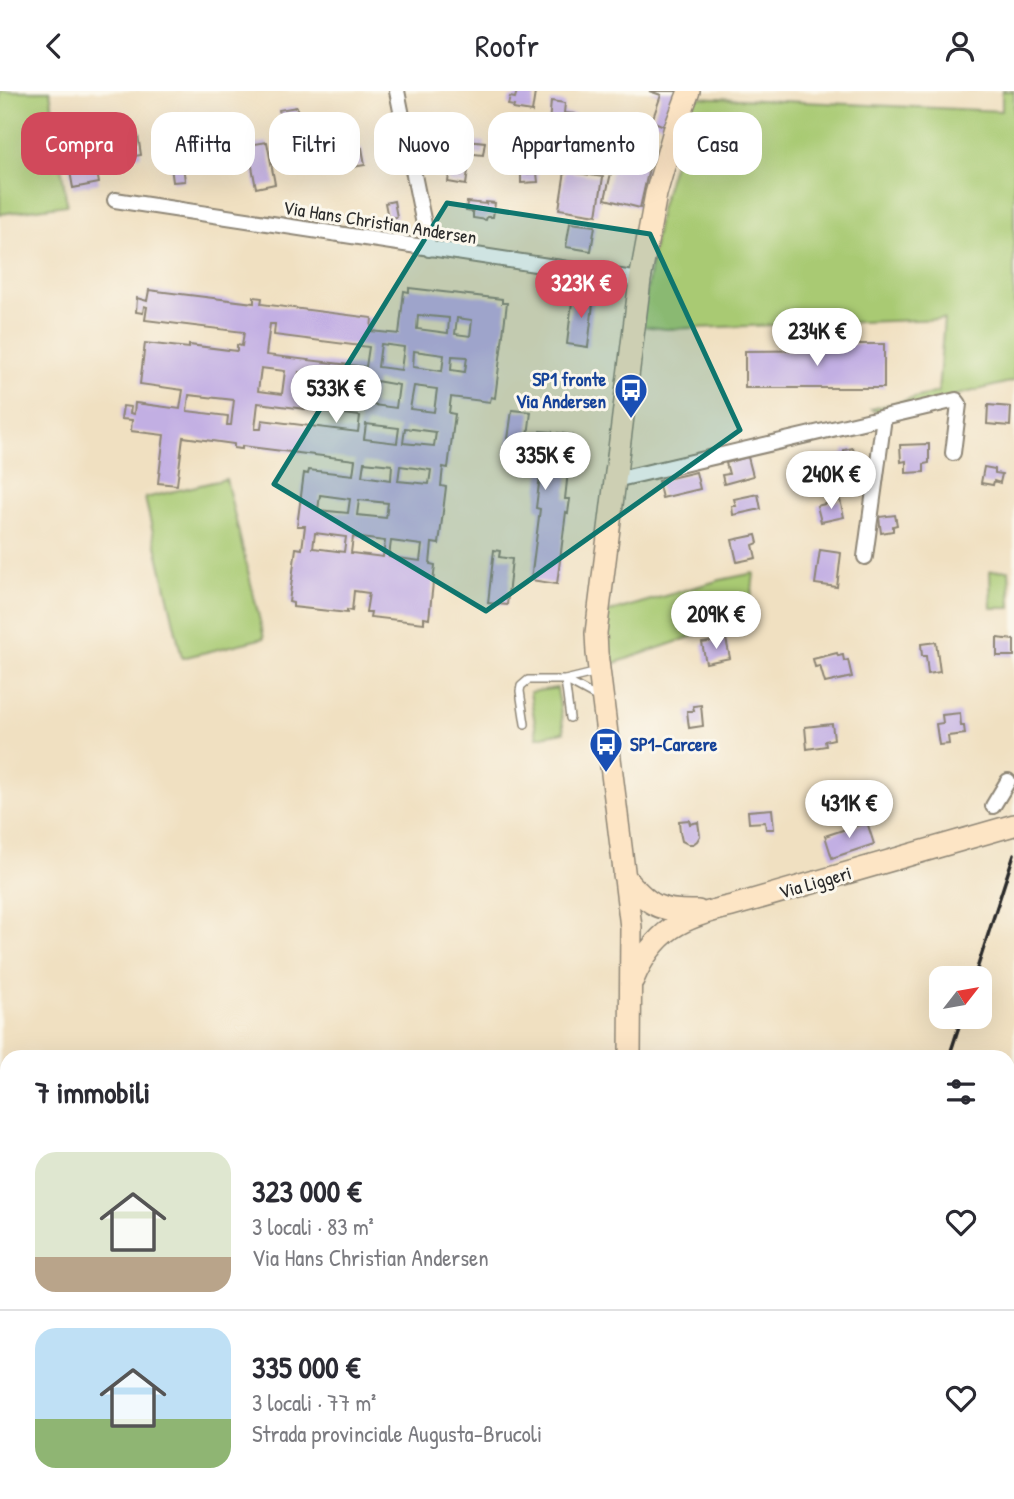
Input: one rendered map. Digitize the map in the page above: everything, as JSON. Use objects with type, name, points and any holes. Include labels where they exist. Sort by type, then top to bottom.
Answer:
[{"type":"main road","points":[[630,1050],[631,927],[596,633],[640,280],[656,194],[689,91]]},
{"type":"main road","name":"Via Liggeri","points":[[671,920],[732,906],[1008,826]]},
{"type":"main road","points":[[624,876],[638,893],[671,920]]},
{"type":"main road","points":[[631,927],[649,930],[671,920]]},
{"type":"main road","points":[[631,985],[651,946],[671,920]]},
{"type":"street","points":[[397,91],[429,249]]},
{"type":"street","name":"Via Hans Christian Andersen","points":[[115,200],[640,280]]},
{"type":"street","points":[[615,480],[956,400],[959,404],[953,453]]},
{"type":"street","points":[[865,557],[884,417]]},
{"type":"street","points":[[993,806],[1012,778]]},
{"type":"lane","points":[[525,724],[520,691],[521,686],[528,680],[565,680],[599,672]]},
{"type":"lane","points":[[565,680],[603,700]]},
{"type":"lane","points":[[565,680],[570,718]]},
{"type":"highlighted area","points":[[447,203],[650,234],[740,430],[486,611],[274,484]]},
{"type":"green space","points":[[0,91],[50,91],[53,112],[21,112],[21,175],[63,175],[67,205],[0,214]]},
{"type":"green space","points":[[1002,91],[1014,91],[1014,381],[881,414],[871,409],[938,392],[944,319],[666,329],[641,326],[660,209],[673,166],[673,175],[762,175],[762,112],[689,112],[694,97],[1002,111]]},
{"type":"green space","points":[[226,479],[264,638],[182,658],[145,498]]},
{"type":"green space","points":[[1009,570],[1011,608],[991,608],[990,571]]},
{"type":"green space","points":[[754,573],[749,617],[606,666],[606,613],[720,580]]},
{"type":"green space","points":[[557,688],[564,732],[537,737],[530,692]]},
{"type":"building","points":[[517,91],[535,93],[532,112],[513,109],[514,106],[508,105],[510,97],[515,98]]},
{"type":"building","points":[[649,91],[679,91],[666,127],[659,124],[659,112],[655,112],[661,95]]},
{"type":"building","points":[[551,101],[565,103],[564,112],[550,112]]},
{"type":"building","points":[[297,107],[298,112],[279,112]]},
{"type":"building","points":[[137,135],[141,155],[137,156]]},
{"type":"building","points":[[474,141],[485,142],[483,155],[474,154]]},
{"type":"building","points":[[267,142],[269,175],[273,175],[275,184],[256,188],[254,175],[255,144]]},
{"type":"building","points":[[360,148],[362,148],[365,165],[360,166]]},
{"type":"building","points":[[71,175],[98,175],[99,183],[73,188]]},
{"type":"building","points":[[172,175],[184,175],[185,181],[173,182]]},
{"type":"building","points":[[449,175],[467,175],[466,185],[448,182]]},
{"type":"building","points":[[521,175],[537,175],[538,182],[521,183]]},
{"type":"building","points":[[564,175],[603,177],[597,215],[559,209]]},
{"type":"building","points":[[611,175],[647,175],[640,208],[605,199]]},
{"type":"building","points":[[394,201],[397,217],[388,218],[385,203]]},
{"type":"building","points":[[467,202],[495,203],[493,217],[487,217],[486,220],[473,218],[473,212],[466,211]]},
{"type":"building","points":[[570,223],[595,226],[591,251],[566,247]]},
{"type":"building","points":[[409,288],[502,299],[502,303],[507,303],[495,398],[491,397],[490,402],[451,397],[449,413],[455,414],[448,468],[443,467],[441,486],[446,487],[439,544],[432,543],[430,564],[435,565],[429,619],[424,618],[424,623],[370,617],[371,612],[366,612],[369,593],[354,591],[352,611],[347,610],[347,613],[293,607],[293,603],[289,602],[296,548],[302,549],[305,526],[297,526],[304,473],[308,474],[309,470],[353,475],[355,460],[242,446],[242,449],[234,448],[234,444],[183,437],[177,485],[158,483],[164,435],[131,431],[132,420],[121,419],[123,406],[131,407],[130,413],[134,414],[135,403],[180,409],[183,390],[140,384],[145,343],[237,351],[237,345],[242,346],[244,332],[145,320],[147,307],[144,306],[143,313],[136,312],[137,298],[147,301],[149,290],[254,303],[254,297],[262,298],[261,304],[372,318],[371,331],[399,334],[404,291],[409,292]],"holes":[[[418,315],[449,318],[448,333],[417,329]],[[457,318],[472,320],[470,336],[455,334]],[[270,324],[275,324],[274,335],[369,347],[366,367],[266,355]],[[381,344],[404,347],[401,370],[378,367]],[[414,351],[444,355],[442,371],[413,367]],[[452,356],[467,357],[465,372],[451,370]],[[261,368],[285,371],[282,394],[258,391]],[[299,372],[323,375],[320,398],[296,395]],[[338,377],[361,381],[358,404],[335,400]],[[376,381],[399,385],[396,408],[373,405]],[[414,386],[437,389],[434,412],[410,409]],[[189,395],[234,400],[231,425],[227,425],[228,416],[187,411]],[[258,403],[360,416],[358,432],[262,420],[261,429],[255,429]],[[366,424],[399,428],[397,443],[364,439]],[[405,428],[436,432],[434,446],[403,443]],[[364,462],[392,465],[391,480],[362,476]],[[400,466],[431,470],[429,484],[398,481]],[[320,495],[350,499],[348,513],[318,510]],[[359,500],[388,503],[386,518],[357,515]],[[315,533],[346,537],[344,552],[313,548]],[[353,537],[385,541],[383,557],[351,553]],[[391,541],[422,545],[420,561],[389,557]]]},
{"type":"building","points":[[573,293],[594,295],[588,347],[567,344]]},
{"type":"building","points":[[841,344],[884,344],[884,388],[745,388],[745,351],[822,350],[822,345],[832,345],[832,351],[841,351]]},
{"type":"building","points":[[988,405],[1011,407],[1010,426],[987,424]]},
{"type":"building","points":[[512,410],[531,412],[528,436],[539,438],[540,431],[552,432],[551,436],[558,436],[558,433],[572,435],[565,499],[570,499],[557,584],[531,580],[540,509],[536,508],[541,467],[553,469],[554,457],[530,451],[530,457],[506,454]]},
{"type":"building","points":[[929,444],[929,463],[924,464],[924,472],[906,473],[906,461],[901,462],[900,445]]},
{"type":"building","points":[[853,448],[858,472],[826,479],[826,458],[844,454],[844,450]]},
{"type":"building","points":[[748,457],[753,476],[724,484],[722,475],[729,474],[726,463]]},
{"type":"building","points":[[984,467],[995,469],[995,473],[1002,474],[1000,483],[981,483]]},
{"type":"building","points":[[696,472],[700,489],[662,498],[658,481]]},
{"type":"building","points":[[758,494],[761,509],[733,515],[732,506],[736,506],[734,499]]},
{"type":"building","points":[[840,500],[844,517],[821,522],[817,506]]},
{"type":"building","points":[[895,515],[897,525],[893,526],[893,531],[881,533],[879,517]]},
{"type":"building","points":[[756,535],[758,543],[753,545],[756,558],[737,562],[732,540]]},
{"type":"building","points":[[494,550],[500,551],[499,557],[512,559],[507,605],[488,603]]},
{"type":"building","points":[[820,550],[841,553],[837,587],[815,584]]},
{"type":"building","points":[[997,638],[1014,640],[1014,656],[997,656]]},
{"type":"building","points":[[726,639],[730,658],[706,663],[702,643]]},
{"type":"building","points":[[936,642],[940,672],[928,674],[926,656],[922,656],[921,644]]},
{"type":"building","points":[[837,653],[838,656],[843,655],[844,661],[848,660],[852,677],[825,683],[820,666],[815,667],[813,659]]},
{"type":"building","points":[[701,705],[703,726],[689,728],[687,711],[694,711],[693,706]]},
{"type":"building","points":[[960,713],[965,734],[948,736],[949,744],[939,745],[936,724],[943,723],[942,715]]},
{"type":"building","points":[[832,724],[834,739],[825,741],[826,746],[807,749],[805,727]]},
{"type":"building","points":[[772,809],[774,829],[766,829],[765,822],[749,823],[748,811]]},
{"type":"building","points":[[689,820],[690,824],[698,822],[700,836],[693,844],[682,841],[680,832],[679,821]]},
{"type":"building","points":[[867,822],[874,844],[832,858],[825,836]]},
{"type":"railway","points":[[978,966],[1014,854]]},
{"type":"railway","points":[[951,1050],[958,1029]]},
{"type":"place","name":"SP1 fronte Via Andersen","points":[[631,420]]},
{"type":"place","name":"SP1-Carcere","points":[[606,774]]}]
